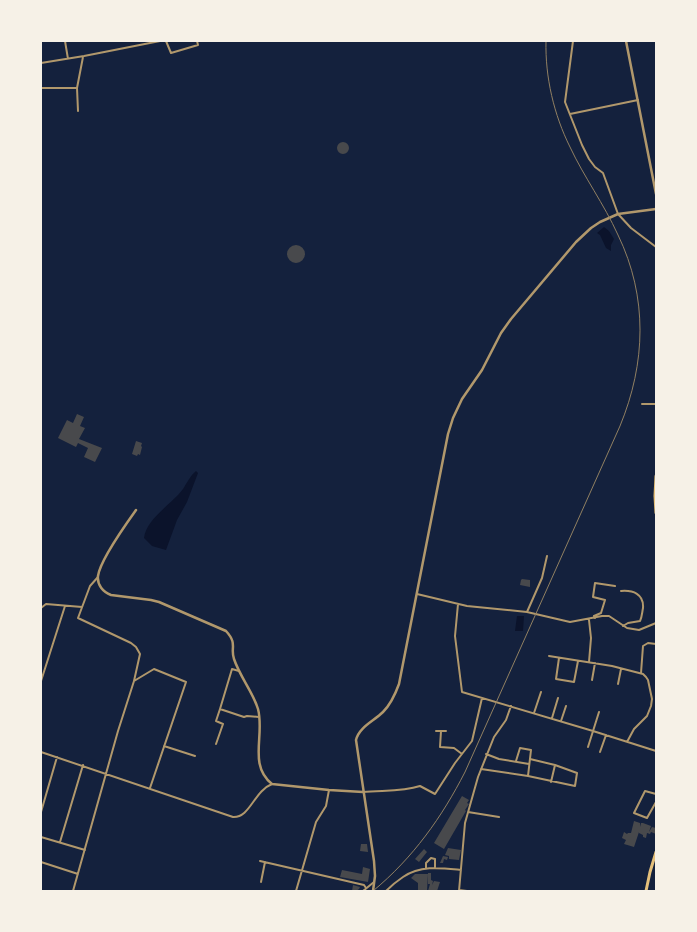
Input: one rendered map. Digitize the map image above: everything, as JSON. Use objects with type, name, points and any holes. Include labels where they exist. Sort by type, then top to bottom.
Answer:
[{"type":"main road","points":[[656,476],[656,513]]},
{"type":"main road","points":[[646,891],[656,852]]},
{"type":"street","points":[[66,41],[68,59]]},
{"type":"street","points":[[41,62],[68,59],[160,41]]},
{"type":"street","points":[[166,41],[171,53],[198,45],[197,41]]},
{"type":"street","points":[[573,41],[565,102],[589,159],[595,167],[603,173],[618,214],[630,228],[656,247]]},
{"type":"street","points":[[626,41],[656,194]]},
{"type":"street","points":[[78,111],[77,88],[84,56]]},
{"type":"street","points":[[41,88],[77,88]]},
{"type":"street","points":[[570,114],[638,100]]},
{"type":"street","points":[[373,891],[374,861],[356,743],[359,733],[382,713],[396,692],[405,657],[448,434],[453,418],[460,402],[482,370],[501,333],[576,242],[600,222],[618,214],[656,209]]},
{"type":"street","points":[[642,404],[656,404]]},
{"type":"street","points":[[136,510],[99,571],[98,577],[102,588],[109,594],[159,602],[226,631],[232,637],[234,658],[258,708],[259,762],[263,774],[272,784]]},
{"type":"street","points":[[529,613],[542,578],[547,556]]},
{"type":"street","points":[[73,891],[118,731],[134,681],[140,654],[136,647],[131,643],[78,618],[90,586],[98,577]]},
{"type":"street","points":[[594,618],[594,616],[601,613],[605,600],[593,597],[595,583],[615,586]]},
{"type":"street","points":[[621,591],[627,590],[635,592],[640,595],[644,604],[642,618],[640,621],[628,623],[624,626]]},
{"type":"street","points":[[417,594],[458,604],[529,613],[573,622],[609,616],[624,626],[639,630],[656,623]]},
{"type":"street","points":[[41,608],[46,604],[82,607]]},
{"type":"street","points":[[458,604],[455,636],[462,692],[552,718],[656,751]]},
{"type":"street","points":[[41,681],[65,606]]},
{"type":"street","points":[[588,619],[591,638],[589,662]]},
{"type":"street","points":[[641,673],[643,646],[648,643],[656,644]]},
{"type":"street","points":[[549,656],[595,663],[641,673],[646,677],[652,699],[651,706],[647,716],[634,729],[627,742]]},
{"type":"street","points":[[559,658],[556,679],[574,682],[578,661]]},
{"type":"street","points":[[592,680],[595,663]]},
{"type":"street","points":[[134,681],[154,669],[186,682],[150,788]]},
{"type":"street","points":[[216,744],[223,724],[216,721],[232,669],[240,672]]},
{"type":"street","points":[[618,684],[622,669]]},
{"type":"street","points":[[534,713],[541,692]]},
{"type":"street","points":[[41,752],[236,817],[246,813],[260,792],[272,784],[363,792],[384,792],[420,786],[435,794],[455,763],[472,741],[482,698]]},
{"type":"street","points":[[552,718],[558,698]]},
{"type":"street","points":[[467,891],[459,890],[468,812],[486,754],[494,737],[506,720],[511,706]]},
{"type":"street","points":[[561,721],[566,706]]},
{"type":"street","points":[[220,709],[244,717],[259,717]]},
{"type":"street","points":[[588,747],[599,712]]},
{"type":"street","points":[[436,731],[446,731]]},
{"type":"street","points":[[441,731],[440,747],[454,748],[462,754]]},
{"type":"street","points":[[600,752],[606,735]]},
{"type":"street","points":[[164,746],[195,756]]},
{"type":"street","points":[[516,762],[520,748],[531,750],[528,776]]},
{"type":"street","points":[[486,754],[499,759],[529,764]]},
{"type":"street","points":[[41,812],[57,757]]},
{"type":"street","points":[[481,769],[528,776],[575,786],[577,774],[555,765],[530,760]]},
{"type":"street","points":[[60,842],[82,765]]},
{"type":"street","points":[[551,782],[555,765]]},
{"type":"street","points":[[296,891],[316,822],[326,806],[329,790]]},
{"type":"street","points":[[656,794],[645,791],[634,813],[647,818],[656,802]]},
{"type":"street","points":[[468,812],[500,817]]},
{"type":"street","points":[[41,837],[85,850]]},
{"type":"street","points":[[426,868],[426,863],[432,858],[435,859],[435,867]]},
{"type":"street","points":[[260,861],[364,885],[366,888]]},
{"type":"street","points":[[41,862],[78,874]]},
{"type":"street","points":[[261,882],[265,862]]},
{"type":"street","points":[[386,891],[403,877],[426,868],[435,867],[461,870]]},
{"type":"street","points":[[363,891],[374,881]]},
{"type":"water","points":[[604,227],[609,231],[614,239],[611,245],[611,251],[606,248],[600,235],[597,233]]},
{"type":"water","points":[[196,471],[198,473],[187,502],[177,520],[166,550],[152,546],[144,538],[149,524],[178,495]]},
{"type":"water","points":[[517,616],[524,616],[523,631],[515,631]]},
{"type":"building","points":[[341,142],[345,142],[349,148],[345,154],[341,154],[337,150],[337,146]]},
{"type":"building","points":[[296,245],[302,248],[305,254],[302,260],[296,263],[290,260],[287,254],[290,248]]},
{"type":"building","points":[[77,414],[84,417],[80,426],[85,428],[79,439],[102,448],[95,462],[84,457],[88,448],[78,443],[76,447],[58,438],[67,420],[73,423]]},
{"type":"building","points":[[136,441],[142,443],[140,455],[138,454],[137,456],[132,454]]},
{"type":"building","points":[[522,579],[530,580],[530,587],[520,585]]},
{"type":"building","points":[[462,796],[469,800],[467,803],[469,804],[444,849],[434,843]]},
{"type":"building","points":[[634,821],[640,823],[640,827],[641,823],[651,826],[649,832],[652,827],[656,828],[656,834],[651,832],[650,834],[647,833],[646,838],[639,832],[634,847],[624,844],[626,840],[622,838],[624,832],[627,834],[631,833]]},
{"type":"building","points":[[361,844],[367,844],[368,852],[360,851]]},
{"type":"building","points":[[448,848],[461,850],[459,860],[449,859],[449,856],[445,855]]},
{"type":"building","points":[[424,849],[427,852],[419,862],[415,859]]},
{"type":"building","points":[[443,856],[448,857],[447,860],[444,859],[443,863],[440,863]]},
{"type":"building","points":[[363,867],[370,869],[368,882],[340,877],[342,870],[362,874]]},
{"type":"building","points":[[428,873],[431,873],[431,880],[433,881],[432,885],[434,881],[440,882],[437,891],[428,891],[430,884],[428,884]]},
{"type":"building","points":[[415,874],[428,874],[427,891],[418,891],[418,883],[411,878]]},
{"type":"building","points":[[353,885],[360,887],[356,891],[352,891]]},
{"type":"railway","points":[[373,891],[414,851],[447,805],[465,772],[620,426],[629,402],[635,378],[639,354],[640,330],[639,306],[635,282],[628,258],[618,235],[607,212],[576,158],[559,122],[549,82],[546,41]]}]
